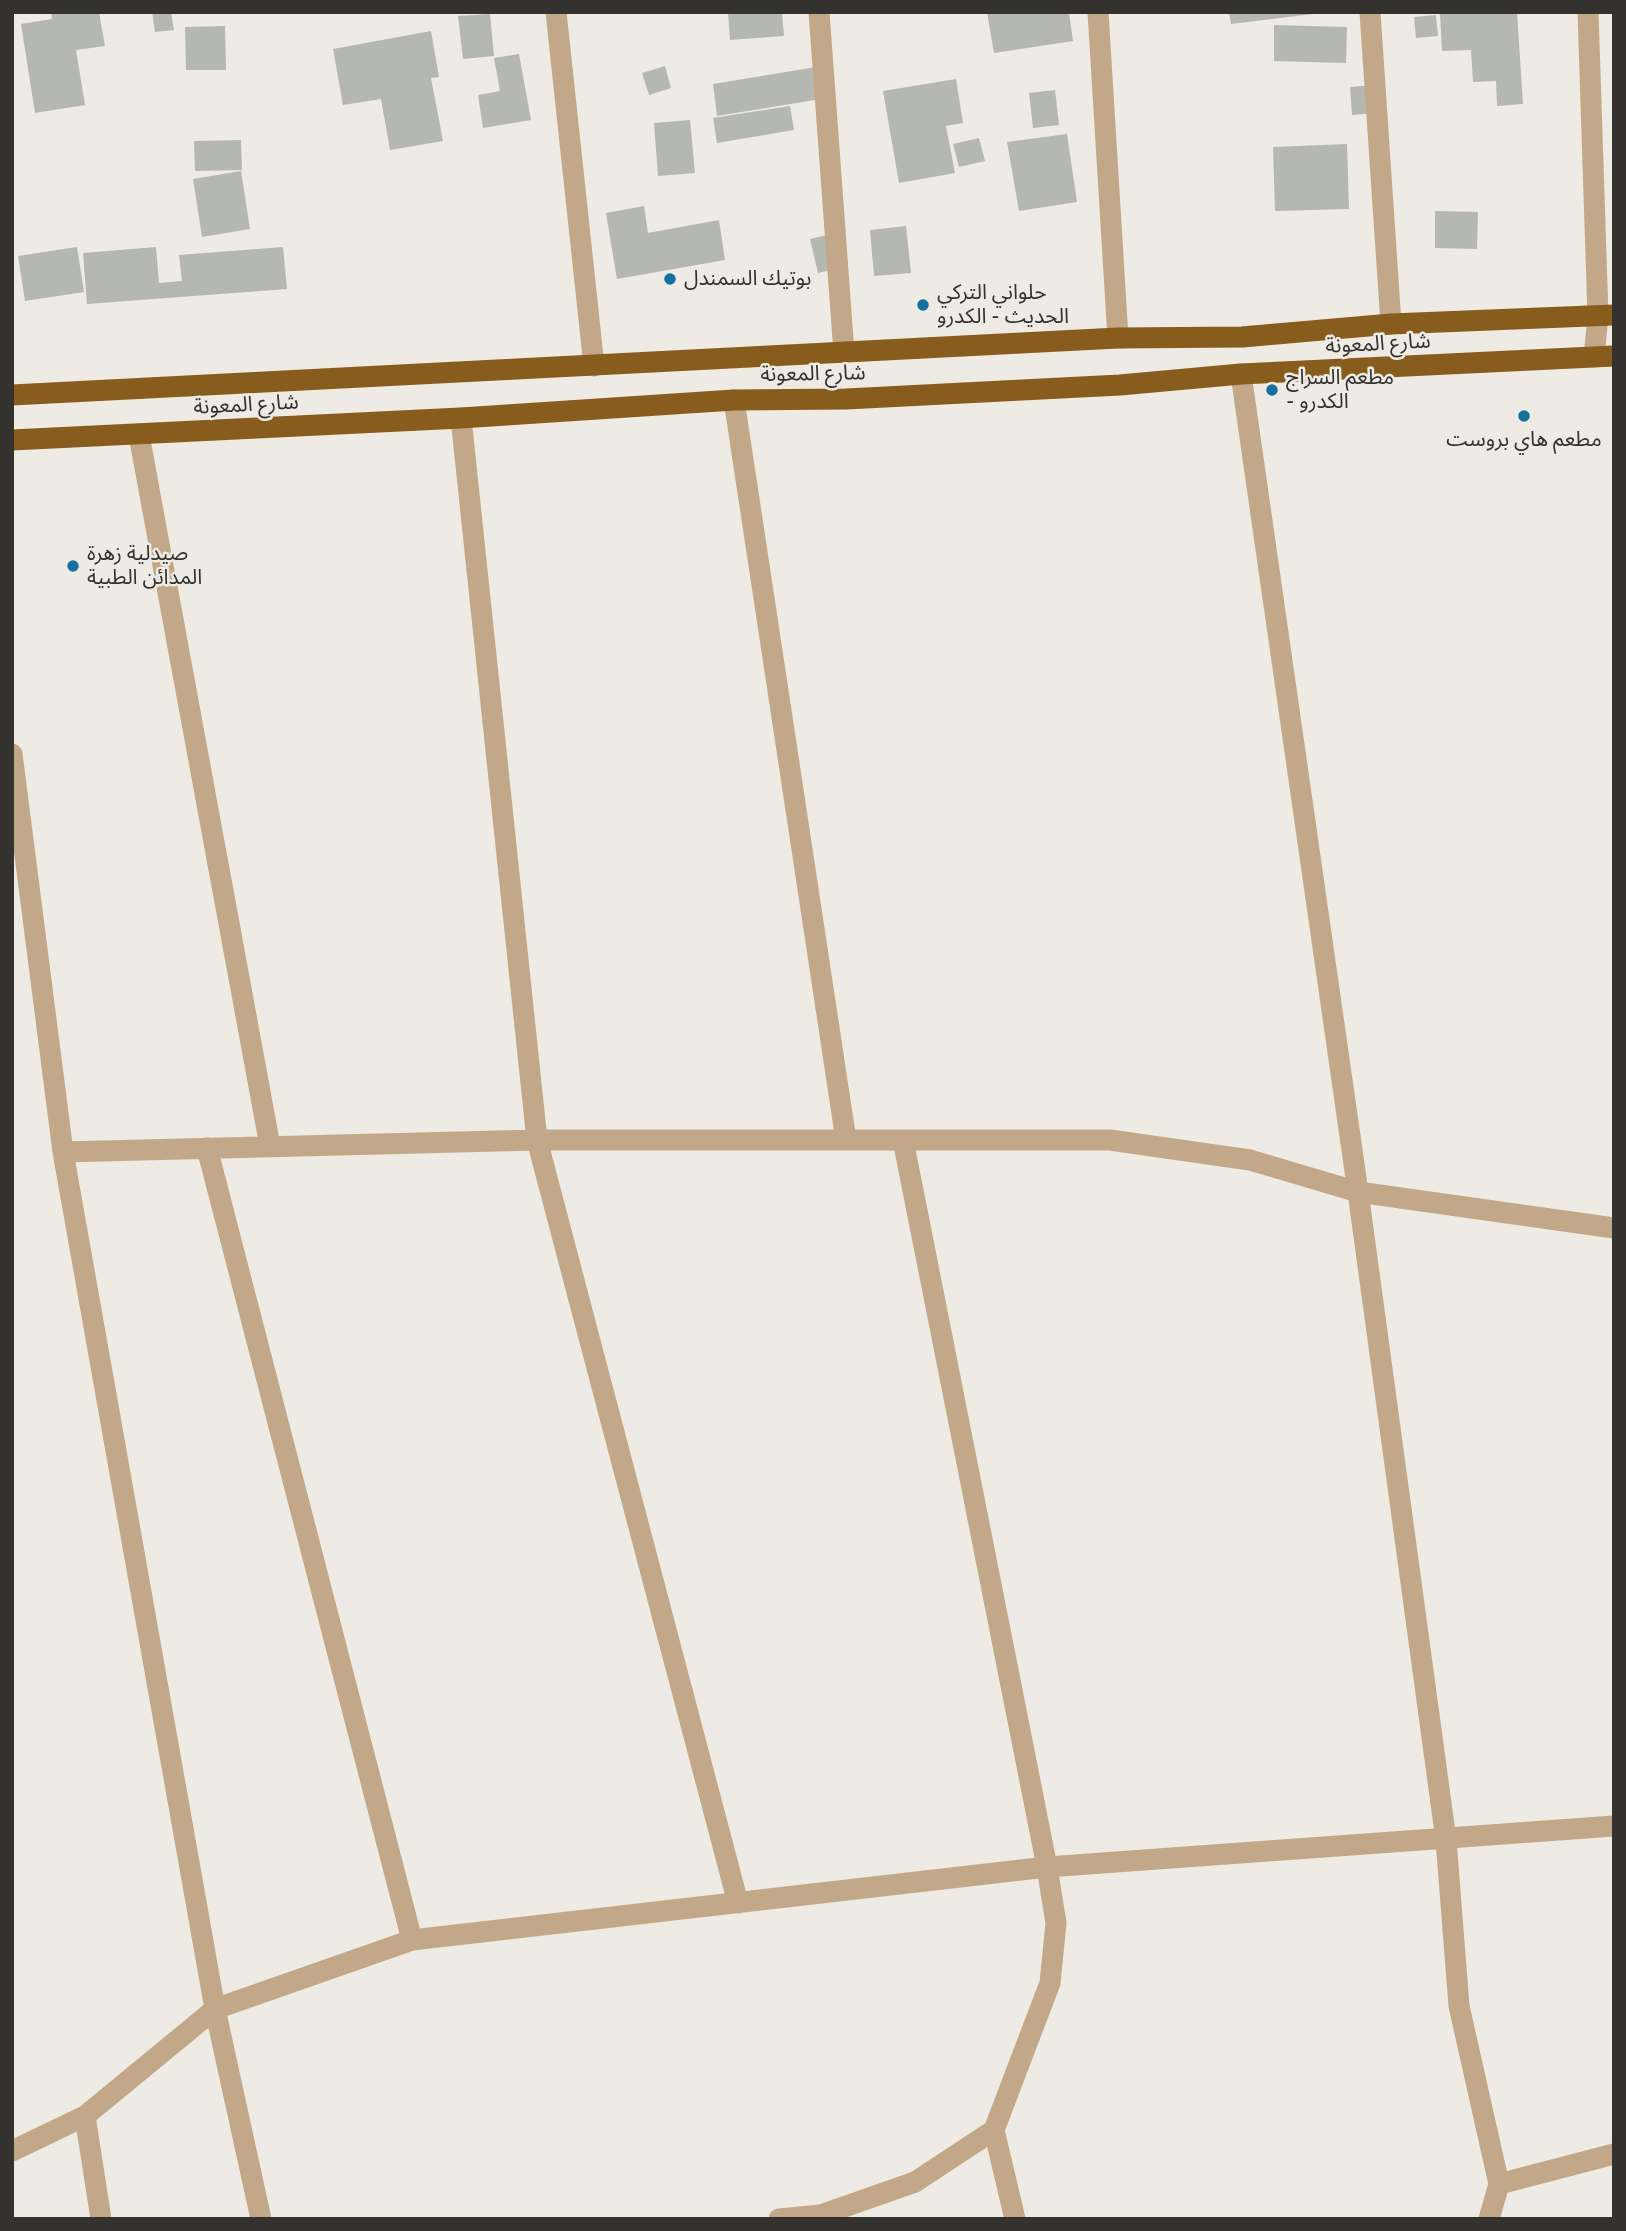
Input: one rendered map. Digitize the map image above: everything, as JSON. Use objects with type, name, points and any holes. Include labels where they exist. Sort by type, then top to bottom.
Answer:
[{"type":"highway","name":"شارع المعونة","points":[[12,395],[1118,338],[1242,337],[1391,324],[1606,316]]},
{"type":"highway","name":"شارع المعونة","points":[[12,440],[461,418],[734,400],[846,399],[1120,385],[1241,374],[1604,356]]},
{"type":"street","points":[[556,12],[594,366]]},
{"type":"street","points":[[819,12],[844,353]]},
{"type":"street","points":[[1098,12],[1118,338]]},
{"type":"street","points":[[1370,12],[1391,324]]},
{"type":"street","points":[[1588,12],[1606,316],[1604,356]]},
{"type":"street","points":[[1241,374],[1358,1192],[1446,1840],[1459,2006],[1499,2184],[1489,2219]]},
{"type":"street","points":[[734,400],[846,1140]]},
{"type":"street","points":[[461,418],[537,1139],[738,1903]]},
{"type":"street","points":[[139,435],[270,1146]]},
{"type":"street","points":[[12,754],[63,1152],[215,2009],[261,2219]]},
{"type":"street","points":[[63,1152],[537,1139],[1110,1140],[1250,1160],[1358,1192],[1614,1228]]},
{"type":"street","points":[[903,1140],[1056,1923],[1051,1983],[994,2130],[1015,2219]]},
{"type":"street","points":[[207,1148],[412,1940]]},
{"type":"street","points":[[12,2151],[85,2116],[215,2009],[412,1940],[1047,1867],[1614,1826]]},
{"type":"street","points":[[85,2116],[102,2219]]},
{"type":"street","points":[[779,2219],[821,2215],[915,2182],[994,2130]]},
{"type":"street","points":[[1499,2184],[1614,2154]]},
{"type":"building","points":[[51,12],[99,12],[105,46],[76,50],[85,105],[35,113],[21,24],[52,19]]},
{"type":"building","points":[[152,12],[171,12],[174,30],[155,32]]},
{"type":"building","points":[[728,12],[782,12],[784,36],[730,40]]},
{"type":"building","points":[[987,12],[1069,12],[1073,41],[994,53]]},
{"type":"building","points":[[1229,12],[1313,12],[1313,14],[1231,24]]},
{"type":"building","points":[[1517,12],[1523,104],[1497,106],[1496,81],[1473,82],[1471,50],[1442,51],[1440,13]]},
{"type":"building","points":[[490,14],[494,56],[463,59],[458,16]]},
{"type":"building","points":[[1436,15],[1438,36],[1416,38],[1414,17]]},
{"type":"building","points":[[1274,25],[1347,27],[1346,63],[1274,61]]},
{"type":"building","points":[[225,26],[226,70],[186,70],[185,27]]},
{"type":"building","points":[[431,31],[439,77],[431,78],[443,141],[390,150],[381,99],[343,105],[333,49]]},
{"type":"building","points":[[519,54],[531,120],[483,128],[478,95],[500,91],[494,58]]},
{"type":"building","points":[[665,66],[671,88],[649,95],[642,73]]},
{"type":"building","points":[[816,67],[821,99],[717,116],[713,84]]},
{"type":"building","points":[[956,79],[963,123],[946,126],[955,173],[899,183],[883,91]]},
{"type":"building","points":[[1375,85],[1376,113],[1352,115],[1350,87]]},
{"type":"building","points":[[1055,90],[1059,125],[1033,128],[1029,93]]},
{"type":"building","points":[[790,106],[794,130],[717,143],[713,118]]},
{"type":"building","points":[[690,120],[695,173],[658,176],[654,123]]},
{"type":"building","points":[[1067,134],[1077,202],[1019,211],[1007,142]]},
{"type":"building","points":[[979,138],[985,161],[959,167],[953,144]]},
{"type":"building","points":[[241,140],[242,170],[195,171],[194,141]]},
{"type":"building","points":[[1347,144],[1349,209],[1275,211],[1273,147]]},
{"type":"building","points":[[241,171],[250,229],[202,237],[193,179]]},
{"type":"building","points":[[644,206],[648,233],[719,220],[725,260],[617,279],[606,213]]},
{"type":"building","points":[[1435,211],[1478,212],[1477,249],[1435,248]]},
{"type":"building","points":[[906,226],[911,273],[874,276],[870,230]]},
{"type":"building","points":[[835,233],[843,267],[818,273],[810,239]]},
{"type":"building","points":[[77,247],[84,292],[25,301],[18,256]]},
{"type":"building","points":[[156,247],[159,283],[182,281],[179,255],[283,247],[287,289],[87,304],[83,253]]},
{"type":"place","name":"بوتيك السمندل","points":[[670,279]]},
{"type":"place","name":"حلواني التركي الحديث - الكدرو","points":[[923,305]]},
{"type":"place","name":"مطعم السراج - الكدرو","points":[[1272,390]]},
{"type":"place","name":"مطعم هاي بروست","points":[[1524,416]]},
{"type":"place","name":"صيدلية زهرة المدائن الطبية","points":[[73,566]]}]
